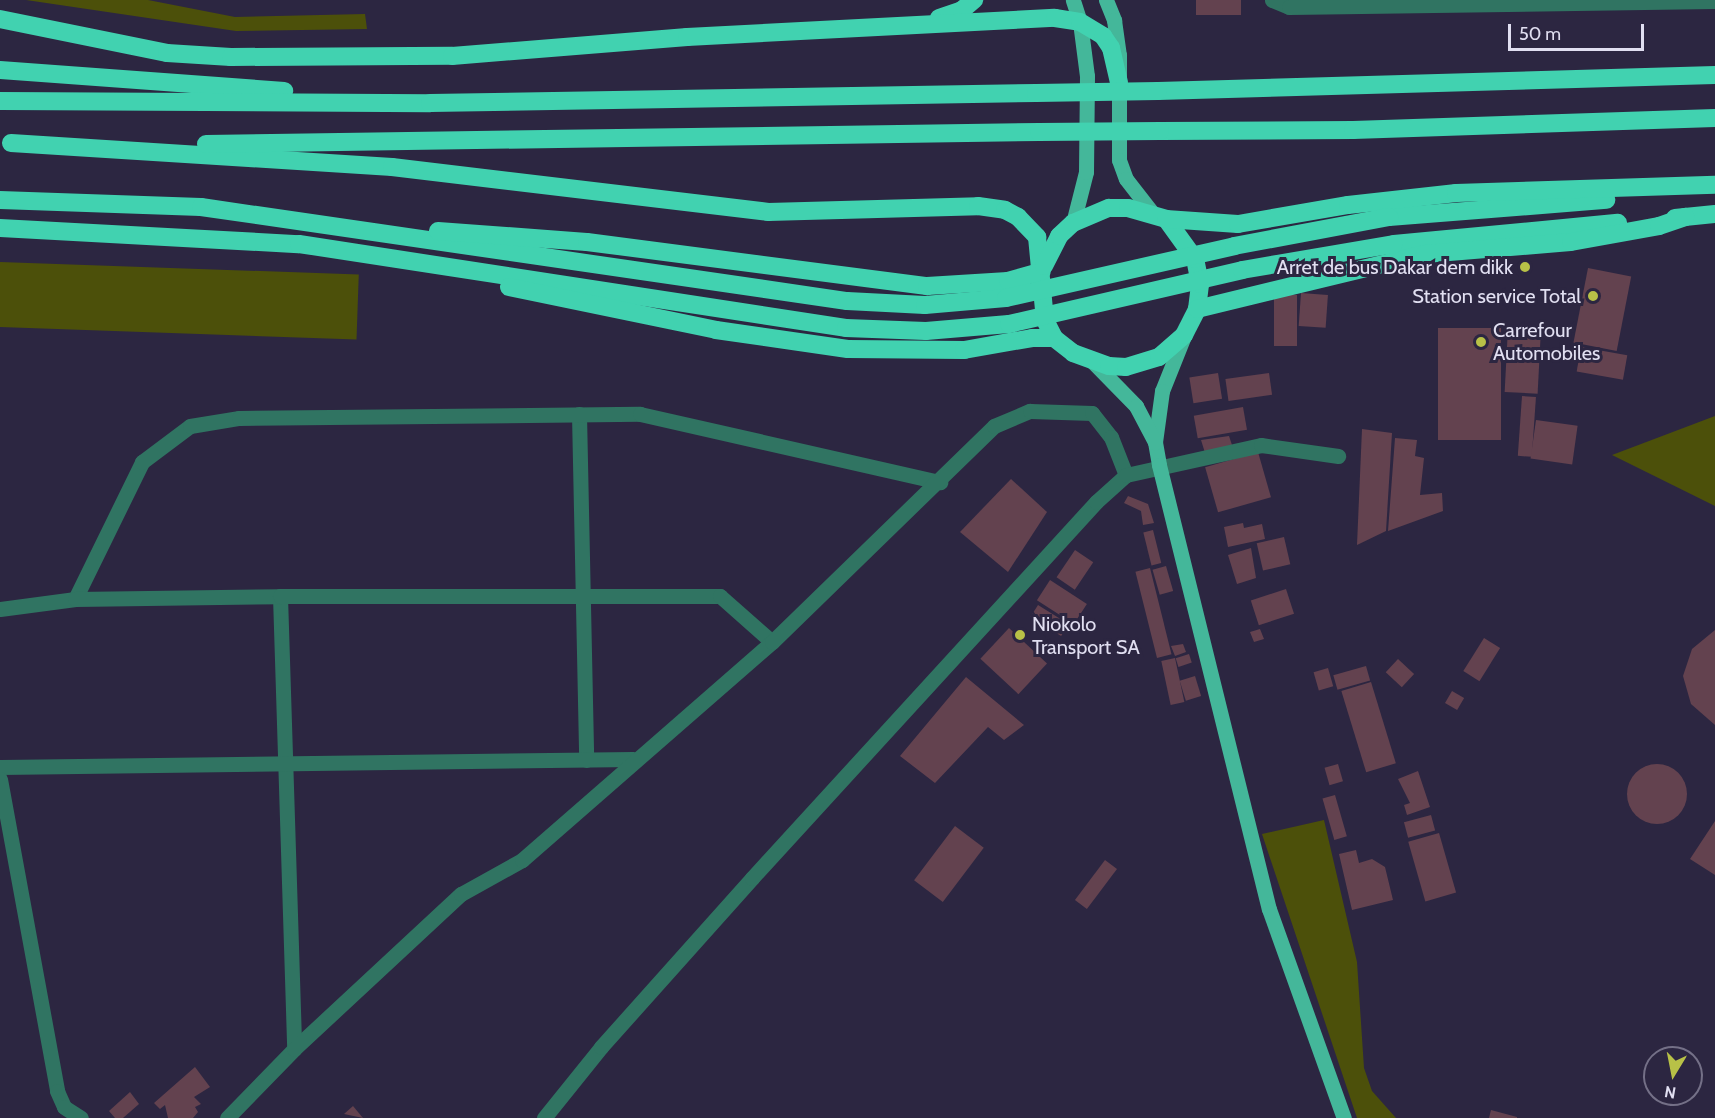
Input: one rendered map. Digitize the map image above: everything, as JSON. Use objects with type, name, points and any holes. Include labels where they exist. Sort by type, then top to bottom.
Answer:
[{"type":"highway","points":[[898,26],[942,18],[974,0]]},
{"type":"highway","points":[[0,19],[167,53],[231,57],[452,56],[898,26],[1055,18],[1094,27],[1111,48],[1119,82]]},
{"type":"highway","points":[[0,70],[430,103]]},
{"type":"highway","points":[[0,101],[430,103],[1158,91],[1715,75]]},
{"type":"highway","points":[[6,143],[366,144],[1567,125],[1715,118]]},
{"type":"highway","points":[[6,143],[392,167],[768,212],[978,206],[1005,210],[1030,227],[1037,237],[1045,320],[1054,338],[1092,362],[1126,367],[1143,363],[1173,347],[1185,335],[1197,309],[1200,284],[1195,259],[1160,217]]},
{"type":"highway","points":[[1042,271],[1048,252],[1073,223],[1108,208],[1128,208],[1160,217],[1238,224],[1348,205],[1456,193],[1715,185]]},
{"type":"highway","points":[[0,200],[201,207],[847,301],[925,305],[1006,298],[1234,246],[1389,217],[1715,190]]},
{"type":"highway","points":[[0,228],[299,244],[846,328],[926,331],[1009,324],[1242,270],[1394,244],[1715,214]]},
{"type":"highway","points":[[1197,309],[1425,254],[1571,242],[1659,226],[1685,217]]},
{"type":"highway","points":[[308,221],[587,242],[927,286],[1008,281],[1042,271]]},
{"type":"highway","points":[[299,244],[716,330],[848,349],[964,350],[1032,338],[1054,338]]},
{"type":"main road","points":[[1073,0],[1080,22],[1087,76],[1086,172],[1073,223]]},
{"type":"main road","points":[[1106,0],[1114,20],[1119,82],[1119,160],[1126,179],[1160,217]]},
{"type":"main road","points":[[1155,442],[1166,378],[1185,335]]},
{"type":"main road","points":[[1092,362],[1136,406],[1155,442],[1269,909],[1344,1118]]},
{"type":"street","points":[[1272,0],[1289,7],[1715,1]]},
{"type":"street","points":[[227,1118],[294,1048],[461,894],[522,860],[633,759],[772,642],[940,482],[953,463],[994,426],[1030,411],[1060,409],[1092,413],[1101,420],[1126,475]]},
{"type":"street","points":[[579,414],[586,760]]},
{"type":"street","points":[[75,599],[142,462],[190,426],[239,418],[640,414],[940,482]]},
{"type":"street","points":[[544,1118],[601,1047],[760,869],[1088,511],[1126,475],[1159,465],[1262,445],[1338,456]]},
{"type":"street","points":[[0,609],[75,599],[280,596],[583,598],[720,596],[772,642]]},
{"type":"street","points":[[280,596],[294,1048]]},
{"type":"street","points":[[0,767],[633,759]]},
{"type":"street","points":[[0,779],[57,1091],[64,1107],[81,1118]]},
{"type":"shaded area","points":[[26,0],[148,0],[235,17],[365,14],[367,29],[236,31]]},
{"type":"shaded area","points":[[0,262],[359,275],[357,339],[0,327]]},
{"type":"shaded area","points":[[1715,416],[1715,506],[1612,455]]},
{"type":"shaded area","points":[[1324,820],[1357,962],[1364,1068],[1372,1091],[1396,1118],[1357,1118],[1262,834]]},
{"type":"building","points":[[1196,0],[1241,0],[1241,15],[1196,15]]},
{"type":"building","points":[[1588,268],[1631,276],[1617,351],[1573,343]]},
{"type":"building","points":[[1301,293],[1328,295],[1326,328],[1299,326]]},
{"type":"building","points":[[1274,295],[1297,295],[1297,346],[1274,346]]},
{"type":"building","points":[[1438,328],[1501,328],[1501,440],[1438,440]]},
{"type":"building","points":[[1508,328],[1541,330],[1538,394],[1505,392]]},
{"type":"building","points":[[1581,347],[1627,355],[1623,380],[1577,372]]},
{"type":"building","points":[[1218,373],[1222,399],[1193,403],[1189,378]]},
{"type":"building","points":[[1269,373],[1272,395],[1228,401],[1225,379]]},
{"type":"building","points":[[1522,396],[1536,397],[1532,457],[1518,456]]},
{"type":"building","points":[[1243,407],[1247,430],[1198,438],[1194,416]]},
{"type":"building","points":[[1536,420],[1578,426],[1572,464],[1531,459]]},
{"type":"building","points":[[1362,429],[1392,433],[1386,531],[1357,545]]},
{"type":"building","points":[[1229,436],[1233,448],[1206,456],[1201,440]]},
{"type":"building","points":[[1395,438],[1417,440],[1415,456],[1424,458],[1420,495],[1442,493],[1443,511],[1388,531]]},
{"type":"building","points":[[1258,452],[1271,497],[1218,512],[1205,467]]},
{"type":"building","points":[[1011,479],[1047,512],[1008,572],[960,532]]},
{"type":"building","points":[[1128,496],[1148,504],[1154,523],[1143,525],[1141,511],[1124,503]]},
{"type":"building","points":[[1243,523],[1244,528],[1262,524],[1265,539],[1228,547],[1224,527]]},
{"type":"building","points":[[1153,530],[1161,563],[1152,565],[1143,532]]},
{"type":"building","points":[[1284,537],[1290,564],[1263,571],[1257,543]]},
{"type":"building","points":[[1251,548],[1256,578],[1237,584],[1228,555]]},
{"type":"building","points":[[1075,550],[1093,562],[1075,590],[1057,577]]},
{"type":"building","points":[[1166,566],[1173,591],[1160,595],[1153,570]]},
{"type":"building","points":[[1150,568],[1172,654],[1157,658],[1135,572]]},
{"type":"building","points":[[1050,580],[1087,604],[1074,624],[1037,600]]},
{"type":"building","points":[[1286,589],[1294,614],[1259,625],[1251,600]]},
{"type":"building","points":[[1038,605],[1069,624],[1061,636],[1031,617]]},
{"type":"building","points":[[1009,628],[1047,663],[1018,694],[980,659]]},
{"type":"building","points":[[1260,629],[1264,639],[1254,642],[1250,632]]},
{"type":"building","points":[[1715,630],[1715,725],[1691,704],[1683,676],[1692,649]]},
{"type":"building","points":[[1484,638],[1500,648],[1479,681],[1463,671]]},
{"type":"building","points":[[1183,644],[1186,652],[1175,656],[1171,646]]},
{"type":"building","points":[[1189,654],[1192,663],[1178,667],[1176,658]]},
{"type":"building","points":[[1175,658],[1184,702],[1171,705],[1161,661]]},
{"type":"building","points":[[1398,659],[1414,674],[1402,687],[1386,672]]},
{"type":"building","points":[[1366,666],[1370,680],[1337,690],[1333,675]]},
{"type":"building","points":[[1328,668],[1333,686],[1319,690],[1314,672]]},
{"type":"building","points":[[1195,676],[1201,696],[1186,701],[1180,681]]},
{"type":"building","points":[[966,677],[1024,725],[1004,740],[988,727],[935,783],[900,756]]},
{"type":"building","points":[[1371,682],[1396,763],[1366,772],[1341,691]]},
{"type":"building","points":[[1452,691],[1464,698],[1457,710],[1445,703]]},
{"type":"building","points":[[1338,764],[1343,781],[1330,785],[1325,768]]},
{"type":"building","points":[[1651,764],[1663,764],[1674,769],[1682,777],[1687,794],[1685,806],[1674,819],[1663,824],[1651,824],[1640,819],[1632,811],[1627,800],[1627,788],[1632,777],[1640,769]]},
{"type":"building","points":[[1418,771],[1430,807],[1407,815],[1404,805],[1410,803],[1398,779]]},
{"type":"building","points":[[1335,795],[1347,836],[1334,840],[1323,799]]},
{"type":"building","points":[[1431,815],[1435,830],[1408,838],[1404,822]]},
{"type":"building","points":[[1715,821],[1715,875],[1690,859]]},
{"type":"building","points":[[955,826],[984,848],[943,902],[914,880]]},
{"type":"building","points":[[1439,833],[1456,893],[1425,901],[1408,842]]},
{"type":"building","points":[[1356,850],[1359,863],[1372,859],[1385,867],[1393,900],[1352,910],[1339,854]]},
{"type":"building","points":[[1105,860],[1117,869],[1087,909],[1075,900]]},
{"type":"building","points":[[195,1067],[210,1087],[194,1097],[201,1104],[195,1107],[198,1112],[193,1118],[168,1118],[165,1105],[160,1109],[154,1103]]},
{"type":"building","points":[[130,1092],[139,1104],[123,1118],[115,1118],[109,1111]]},
{"type":"building","points":[[353,1106],[363,1118],[344,1114]]},
{"type":"building","points":[[1491,1110],[1517,1117],[1517,1118],[1489,1118]]},
{"type":"place","name":"Arret de bus Dakar dem dikk","points":[[1525,267]]},
{"type":"place","name":"Station service Total","points":[[1593,296]]},
{"type":"place","name":"Carrefour Automobiles","points":[[1481,342]]},
{"type":"place","name":"Niokolo Transport SA","points":[[1020,635]]}]
